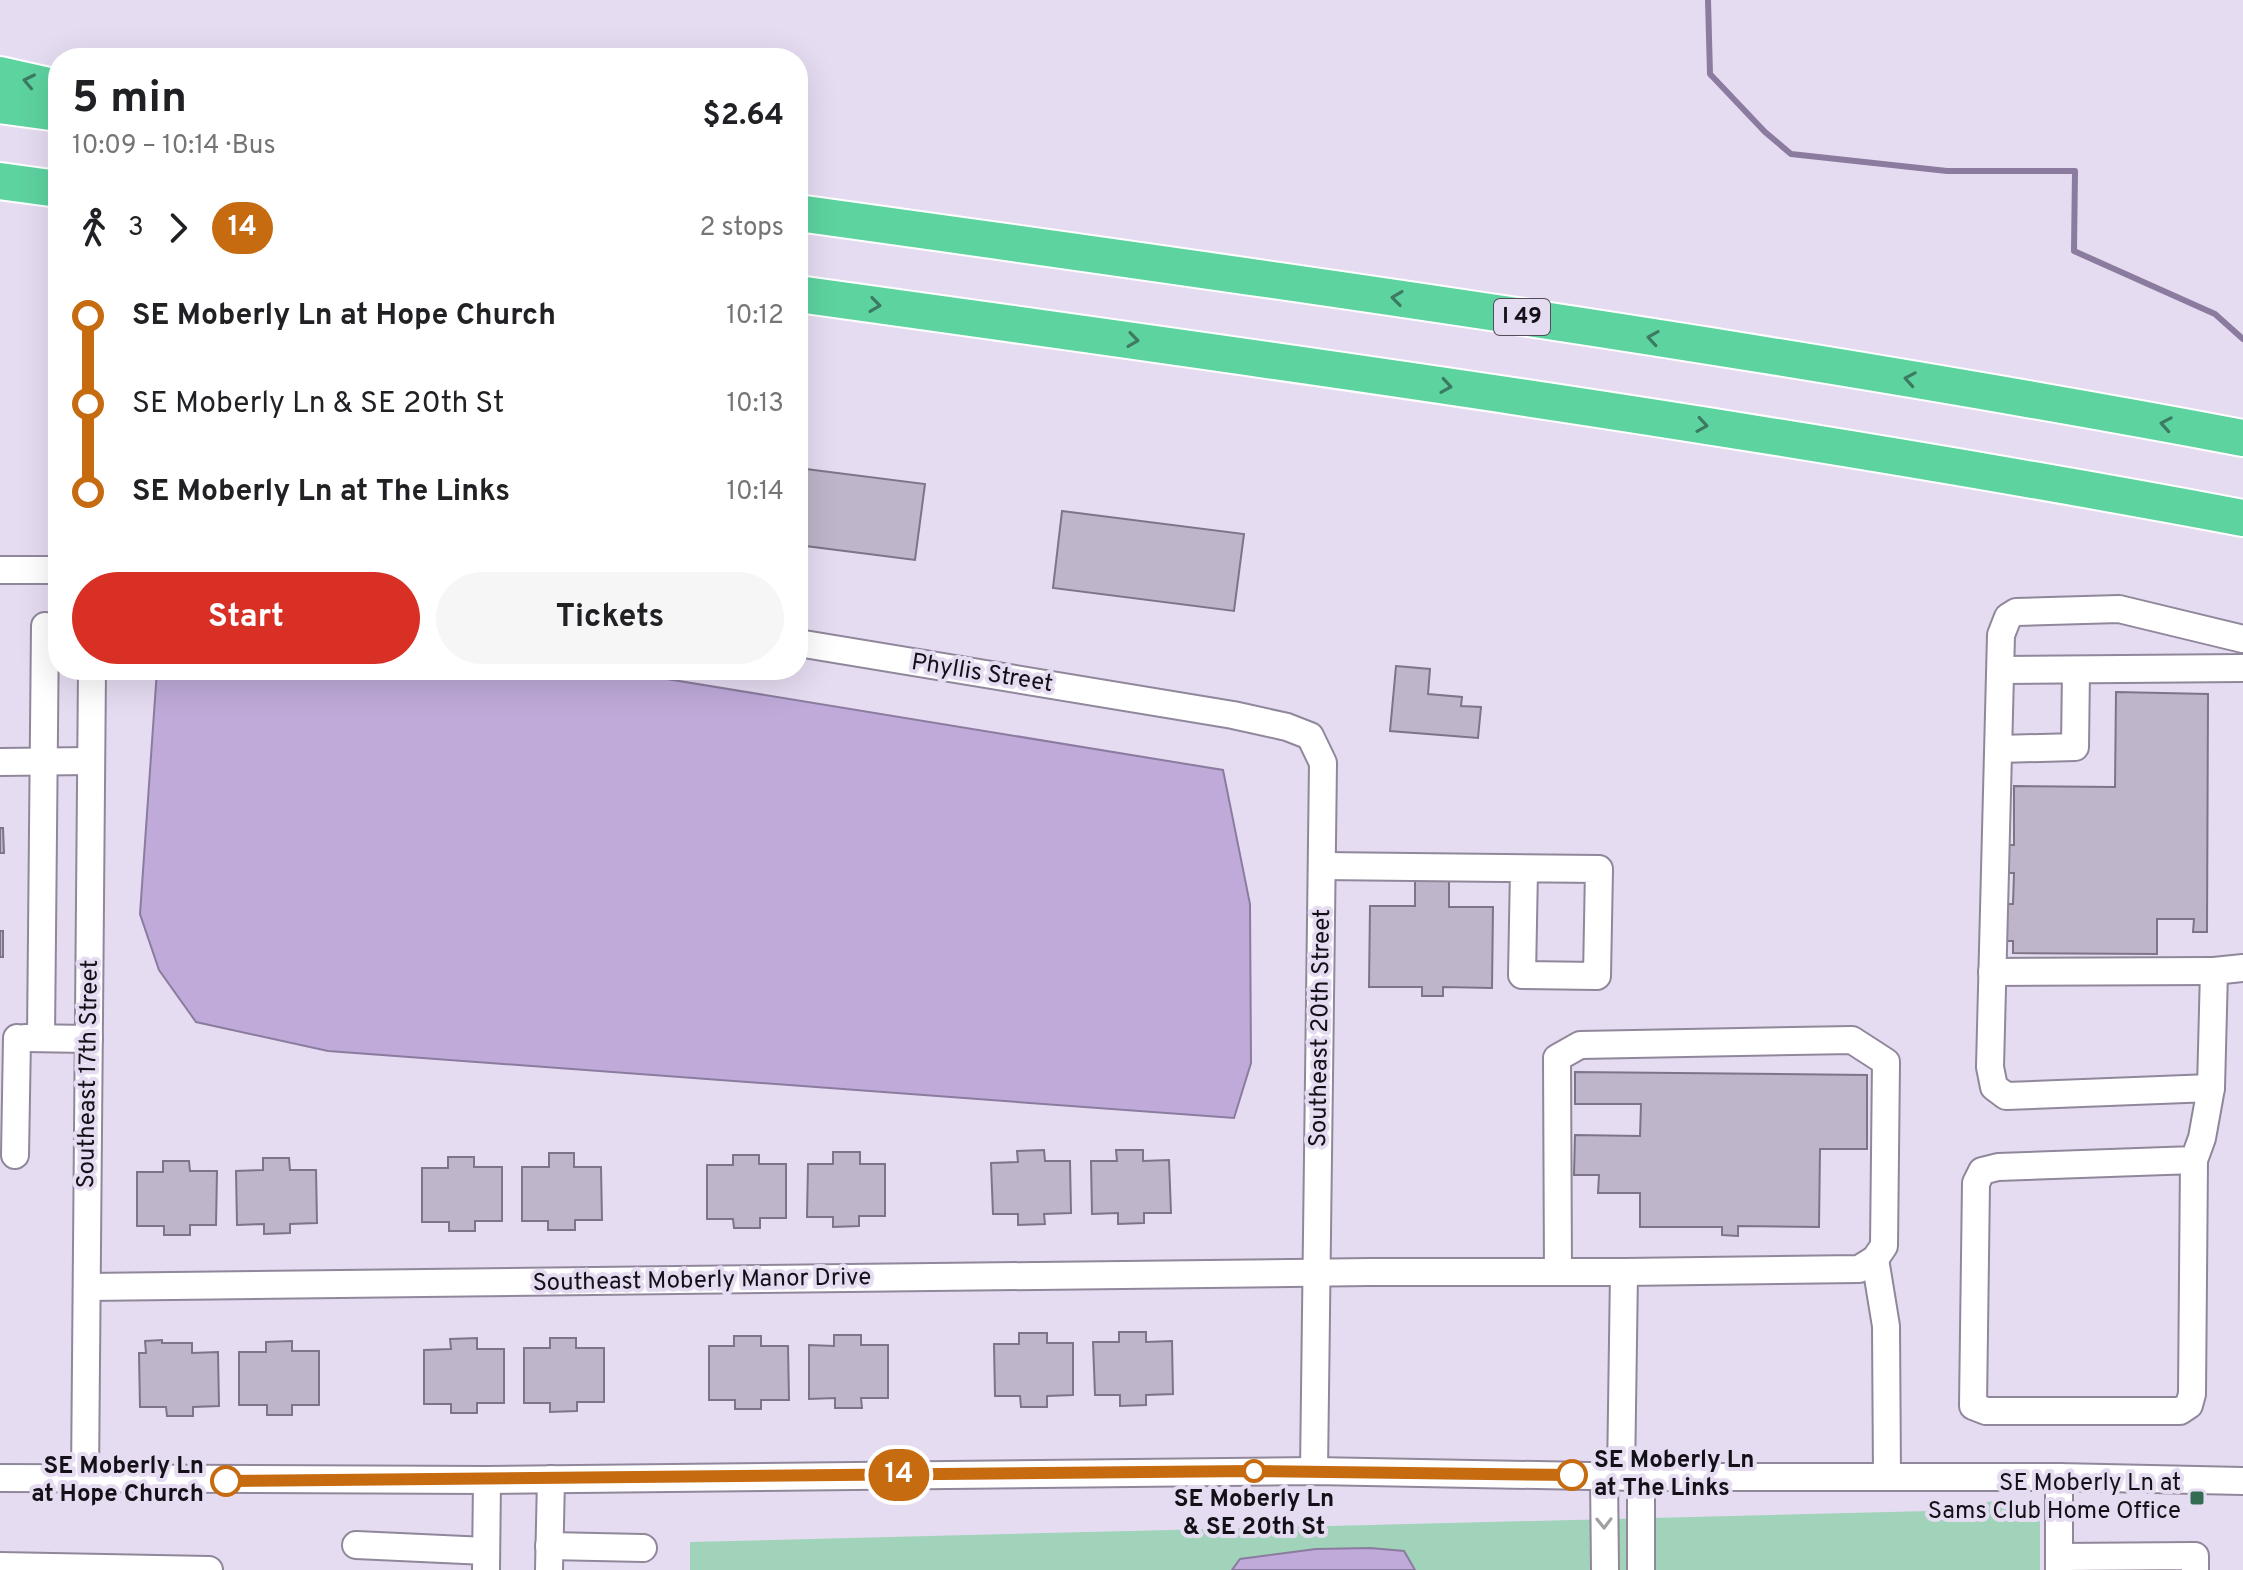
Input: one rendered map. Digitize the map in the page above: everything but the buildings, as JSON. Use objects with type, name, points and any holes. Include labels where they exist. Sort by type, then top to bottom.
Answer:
[{"type":"highway","points":[[0,75],[48,86]]},
{"type":"highway","points":[[0,105],[48,112]]},
{"type":"highway","points":[[2,182],[48,188]]},
{"type":"highway","name":"I 49","points":[[808,214],[1503,314],[1842,368],[2243,438]]},
{"type":"highway","points":[[808,295],[1322,367],[1752,433],[2243,518]]},
{"type":"street","points":[[0,570],[48,570]]},
{"type":"street","points":[[2211,1088],[2006,1096],[1994,1087],[1990,1067],[2001,635],[2008,617],[2016,612],[2119,609],[2243,639]]},
{"type":"street","points":[[15,1155],[20,1038],[42,761],[45,626]]},
{"type":"street","name":"Phyllis Street","points":[[808,645],[1165,704]]},
{"type":"street","points":[[2001,670],[2243,668]]},
{"type":"street","points":[[1999,749],[2075,747],[2076,670]]},
{"type":"street","name":"Southeast 17th Street","points":[[85,1478],[92,680]]},
{"type":"street","name":"Southeast 20th Street","points":[[1165,704],[1287,727],[1310,736],[1323,763],[1314,1471]]},
{"type":"street","points":[[0,762],[91,761]]},
{"type":"street","points":[[1322,866],[1599,869],[1597,976],[1522,975],[1524,870]]},
{"type":"street","points":[[1992,972],[2214,971],[2243,968]]},
{"type":"street","points":[[2194,1160],[1998,1167],[1982,1171],[1976,1183],[1973,1406],[1986,1411],[2180,1411],[2189,1405],[2192,1394],[2194,1160],[2202,1138],[2211,1088],[2214,971]]},
{"type":"street","points":[[20,1038],[89,1039]]},
{"type":"street","points":[[1558,1272],[1557,1058],[1580,1045],[1852,1040],[1886,1062],[1884,1246],[1875,1259],[1886,1326],[1887,1477]]},
{"type":"street","name":"Southeast Moberly Manor Drive","points":[[87,1287],[1859,1269],[1875,1259]]},
{"type":"street","points":[[1605,1570],[1622,1476],[1624,1272]]},
{"type":"street","points":[[0,1478],[487,1480],[1314,1471],[2243,1481]]},
{"type":"street","points":[[1622,1476],[1641,1570]]},
{"type":"street","points":[[2059,1477],[2059,1564],[2195,1556],[2195,1570]]},
{"type":"street","points":[[551,1479],[549,1558],[643,1548]]},
{"type":"street","points":[[356,1545],[440,1560],[486,1560],[487,1480]]},
{"type":"street","points":[[10,1568],[209,1570]]},
{"type":"green space","points":[[2007,1499],[2040,1517],[2040,1570],[690,1570],[690,1542],[1929,1511]]},
{"type":"shaded area","points":[[156,680],[673,680],[1223,770],[1250,904],[1251,1063],[1234,1118],[328,1051],[196,1022],[159,970],[140,914]]},
{"type":"shaded area","points":[[1316,1549],[1404,1551],[1415,1570],[1232,1570],[1240,1559]]},
{"type":"waterway","points":[[1708,0],[1710,74],[1765,132],[1791,154],[1947,171],[2075,171],[2074,251],[2215,314],[2243,339]]},
{"type":"bus line","name":"14","points":[[226,1481],[1251,1471],[1572,1475]]},
{"type":"place","name":"SE Moberly Ln & SE 20th St","points":[[1254,1471]]},
{"type":"place","name":"SE Moberly Ln at The Links","points":[[1572,1475]]},
{"type":"place","name":"SE Moberly Ln at Hope Church","points":[[226,1481]]},
{"type":"place","name":"SE Moberly Ln at Sams Club Home Office","points":[[2197,1498]]}]
